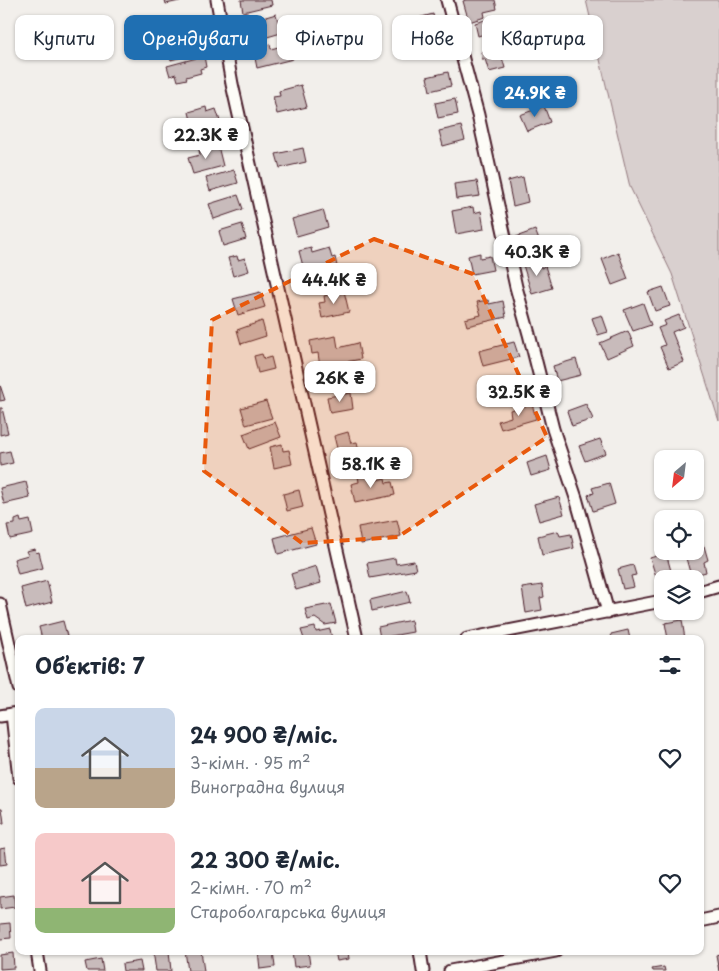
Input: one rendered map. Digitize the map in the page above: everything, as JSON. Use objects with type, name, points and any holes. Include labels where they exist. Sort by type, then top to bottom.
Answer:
[{"type":"street","points":[[216,0],[232,84],[356,635]]},
{"type":"street","points":[[447,0],[478,115],[516,287],[530,334],[553,428],[576,498],[608,612]]},
{"type":"street","points":[[704,591],[719,586]]},
{"type":"street","points":[[488,635],[654,603]]},
{"type":"street","points":[[0,604],[15,670]]},
{"type":"street","points":[[0,716],[15,714]]},
{"type":"street","points":[[704,920],[719,917]]},
{"type":"street","points":[[38,955],[40,971]]},
{"type":"street","points":[[421,955],[423,971]]},
{"type":"street","points":[[450,971],[535,955]]},
{"type":"highlighted area","points":[[374,239],[473,274],[547,437],[398,537],[302,543],[204,471],[212,320]]},
{"type":"shaded area","points":[[586,0],[719,0],[719,421],[672,274],[630,187],[600,60],[603,60],[603,15],[590,15]]},
{"type":"building","points":[[165,0],[184,0],[166,4]]},
{"type":"building","points":[[241,0],[271,0],[272,5],[243,12]]},
{"type":"building","points":[[495,0],[497,9],[484,12],[485,15],[482,15],[482,18],[472,21],[472,15],[467,15],[463,1]]},
{"type":"building","points":[[276,14],[277,34],[267,37],[267,17]]},
{"type":"building","points":[[482,21],[482,35],[478,36],[475,23]]},
{"type":"building","points":[[270,44],[271,49],[277,47],[277,60],[289,60],[257,68],[255,60],[267,60],[267,45]]},
{"type":"building","points":[[189,60],[205,60],[206,67],[200,69],[201,73],[178,81],[176,74],[170,76],[167,66]]},
{"type":"building","points":[[485,60],[503,60],[505,68],[489,72]]},
{"type":"building","points":[[448,72],[451,86],[430,91],[427,77]]},
{"type":"building","points":[[301,85],[307,107],[277,114],[273,97],[280,96],[279,91]]},
{"type":"building","points":[[455,99],[458,114],[438,118],[435,103]]},
{"type":"building","points":[[544,106],[550,122],[527,131],[520,115]]},
{"type":"building","points":[[206,107],[207,112],[216,109],[220,121],[193,129],[189,112]]},
{"type":"building","points":[[461,126],[465,140],[443,146],[439,131]]},
{"type":"building","points":[[218,146],[223,166],[193,174],[188,158],[200,155],[199,150]]},
{"type":"building","points":[[303,148],[306,162],[280,168],[276,154]]},
{"type":"building","points":[[234,170],[238,183],[210,191],[206,178]]},
{"type":"building","points":[[523,177],[528,202],[513,206],[508,181]]},
{"type":"building","points":[[477,181],[480,196],[456,199],[454,184]]},
{"type":"building","points":[[238,195],[243,209],[214,219],[209,204]]},
{"type":"building","points":[[473,207],[474,213],[481,211],[484,229],[456,234],[452,211]]},
{"type":"building","points":[[323,210],[328,227],[297,236],[292,219]]},
{"type":"building","points":[[242,224],[246,239],[223,246],[219,231]]},
{"type":"building","points":[[535,230],[541,245],[521,252],[516,237]]},
{"type":"building","points":[[311,248],[312,253],[329,248],[332,258],[335,257],[337,266],[305,274],[299,251]]},
{"type":"building","points":[[618,252],[628,279],[612,285],[602,259]]},
{"type":"building","points":[[480,253],[480,258],[490,256],[493,270],[472,274],[468,256]]},
{"type":"building","points":[[237,256],[238,260],[245,258],[249,271],[233,276],[228,258]]},
{"type":"building","points":[[539,260],[541,268],[545,266],[552,288],[532,294],[523,265]]},
{"type":"building","points":[[663,287],[670,306],[655,311],[648,292]]},
{"type":"building","points":[[344,291],[349,312],[322,318],[319,303],[325,302],[324,296]]},
{"type":"building","points":[[260,292],[265,307],[238,315],[233,299]]},
{"type":"building","points":[[488,300],[489,304],[503,301],[506,317],[467,326],[465,319],[481,315],[477,302]]},
{"type":"building","points":[[643,303],[651,325],[633,331],[624,310]]},
{"type":"building","points":[[602,315],[608,332],[598,335],[592,318]]},
{"type":"building","points":[[679,315],[684,327],[672,332],[684,362],[669,368],[660,347],[665,345],[658,328],[666,325],[664,321]]},
{"type":"building","points":[[262,321],[266,336],[241,344],[237,330]]},
{"type":"building","points":[[628,331],[634,346],[607,358],[600,343]]},
{"type":"building","points":[[336,336],[338,348],[358,343],[361,359],[320,367],[318,353],[312,354],[310,341]]},
{"type":"building","points":[[514,342],[519,357],[483,366],[479,351]]},
{"type":"building","points":[[262,354],[264,359],[271,357],[274,369],[258,373],[254,356]]},
{"type":"building","points":[[576,359],[581,375],[557,381],[553,366]]},
{"type":"building","points":[[334,374],[336,384],[320,388],[317,377]]},
{"type":"building","points":[[0,385],[5,400],[0,401]]},
{"type":"building","points":[[351,393],[353,409],[330,413],[327,397]]},
{"type":"building","points":[[266,401],[272,418],[246,425],[241,408]]},
{"type":"building","points":[[532,404],[536,419],[501,429],[498,421],[511,417],[510,410]]},
{"type":"building","points":[[586,404],[593,419],[572,426],[567,411]]},
{"type":"building","points":[[0,408],[2,408],[8,433],[0,435]]},
{"type":"building","points":[[275,422],[281,437],[249,449],[243,434]]},
{"type":"building","points":[[348,432],[351,443],[357,442],[360,456],[340,461],[334,436]]},
{"type":"building","points":[[600,439],[606,453],[585,461],[579,446]]},
{"type":"building","points":[[282,444],[283,451],[289,450],[292,464],[274,468],[270,447]]},
{"type":"building","points":[[10,451],[13,463],[0,466],[0,453]]},
{"type":"building","points":[[547,456],[551,470],[531,476],[527,463]]},
{"type":"building","points":[[372,473],[374,481],[385,478],[386,483],[392,482],[395,495],[355,503],[351,484],[359,482],[358,476]]},
{"type":"building","points":[[26,482],[30,498],[4,504],[0,488]]},
{"type":"building","points":[[609,483],[615,504],[593,511],[588,495],[594,493],[592,488]]},
{"type":"building","points":[[299,490],[303,507],[287,511],[283,494]]},
{"type":"building","points":[[559,497],[564,514],[539,521],[534,504]]},
{"type":"building","points":[[20,518],[21,522],[30,520],[33,534],[10,539],[7,525],[15,524],[15,520]]},
{"type":"building","points":[[397,520],[401,536],[361,544],[358,527]]},
{"type":"building","points":[[311,528],[316,544],[278,554],[274,538]]},
{"type":"building","points":[[558,531],[560,536],[571,534],[574,548],[542,555],[538,536]]},
{"type":"building","points":[[704,546],[708,560],[704,562],[706,572],[704,573],[704,570],[689,570],[687,560],[704,560]]},
{"type":"building","points":[[35,549],[36,553],[39,552],[43,568],[18,574],[14,559],[28,555],[26,551]]},
{"type":"building","points":[[654,557],[654,560],[668,560],[671,570],[654,570],[650,558]]},
{"type":"building","points":[[395,558],[396,564],[414,561],[416,570],[370,578],[367,563]]},
{"type":"building","points":[[633,565],[636,575],[631,576],[634,587],[623,589],[618,569]]},
{"type":"building","points":[[316,566],[321,583],[296,590],[291,574]]},
{"type":"building","points":[[47,581],[52,602],[26,609],[21,588]]},
{"type":"building","points":[[542,585],[544,597],[540,598],[542,610],[526,613],[522,588]]},
{"type":"building","points":[[407,591],[410,602],[372,611],[370,600]]},
{"type":"building","points":[[331,604],[336,623],[325,625],[315,618],[308,620],[305,609]]},
{"type":"building","points":[[411,620],[413,632],[396,635],[379,635],[378,627]]},
{"type":"building","points":[[682,620],[684,635],[667,635],[665,623]]},
{"type":"building","points":[[63,621],[67,635],[41,635],[39,627]]},
{"type":"building","points":[[315,627],[316,632],[330,629],[331,635],[303,635],[301,630]]},
{"type":"building","points":[[628,630],[629,635],[611,635]]},
{"type":"building","points":[[0,808],[2,808],[4,823],[0,823]]},
{"type":"building","points":[[5,848],[7,864],[0,865],[0,849]]},
{"type":"building","points":[[14,895],[15,907],[0,909],[0,897]]},
{"type":"building","points":[[10,923],[11,938],[0,939],[0,924]]},
{"type":"building","points":[[13,953],[14,968],[0,969],[0,955]]},
{"type":"building","points":[[719,954],[719,971],[716,955]]},
{"type":"building","points":[[154,955],[169,955],[171,971],[156,971]]},
{"type":"building","points":[[186,955],[202,955],[204,971],[188,971]]},
{"type":"building","points":[[258,955],[274,955],[275,967],[260,969]]},
{"type":"building","points":[[292,955],[309,955],[310,965],[294,967]]},
{"type":"building","points":[[336,955],[348,955],[349,959],[337,961]]},
{"type":"building","points":[[101,959],[103,971],[87,971],[85,962]]},
{"type":"building","points":[[140,961],[142,971],[123,971],[122,964]]},
{"type":"building","points":[[664,967],[665,971],[653,971],[652,969]]}]
